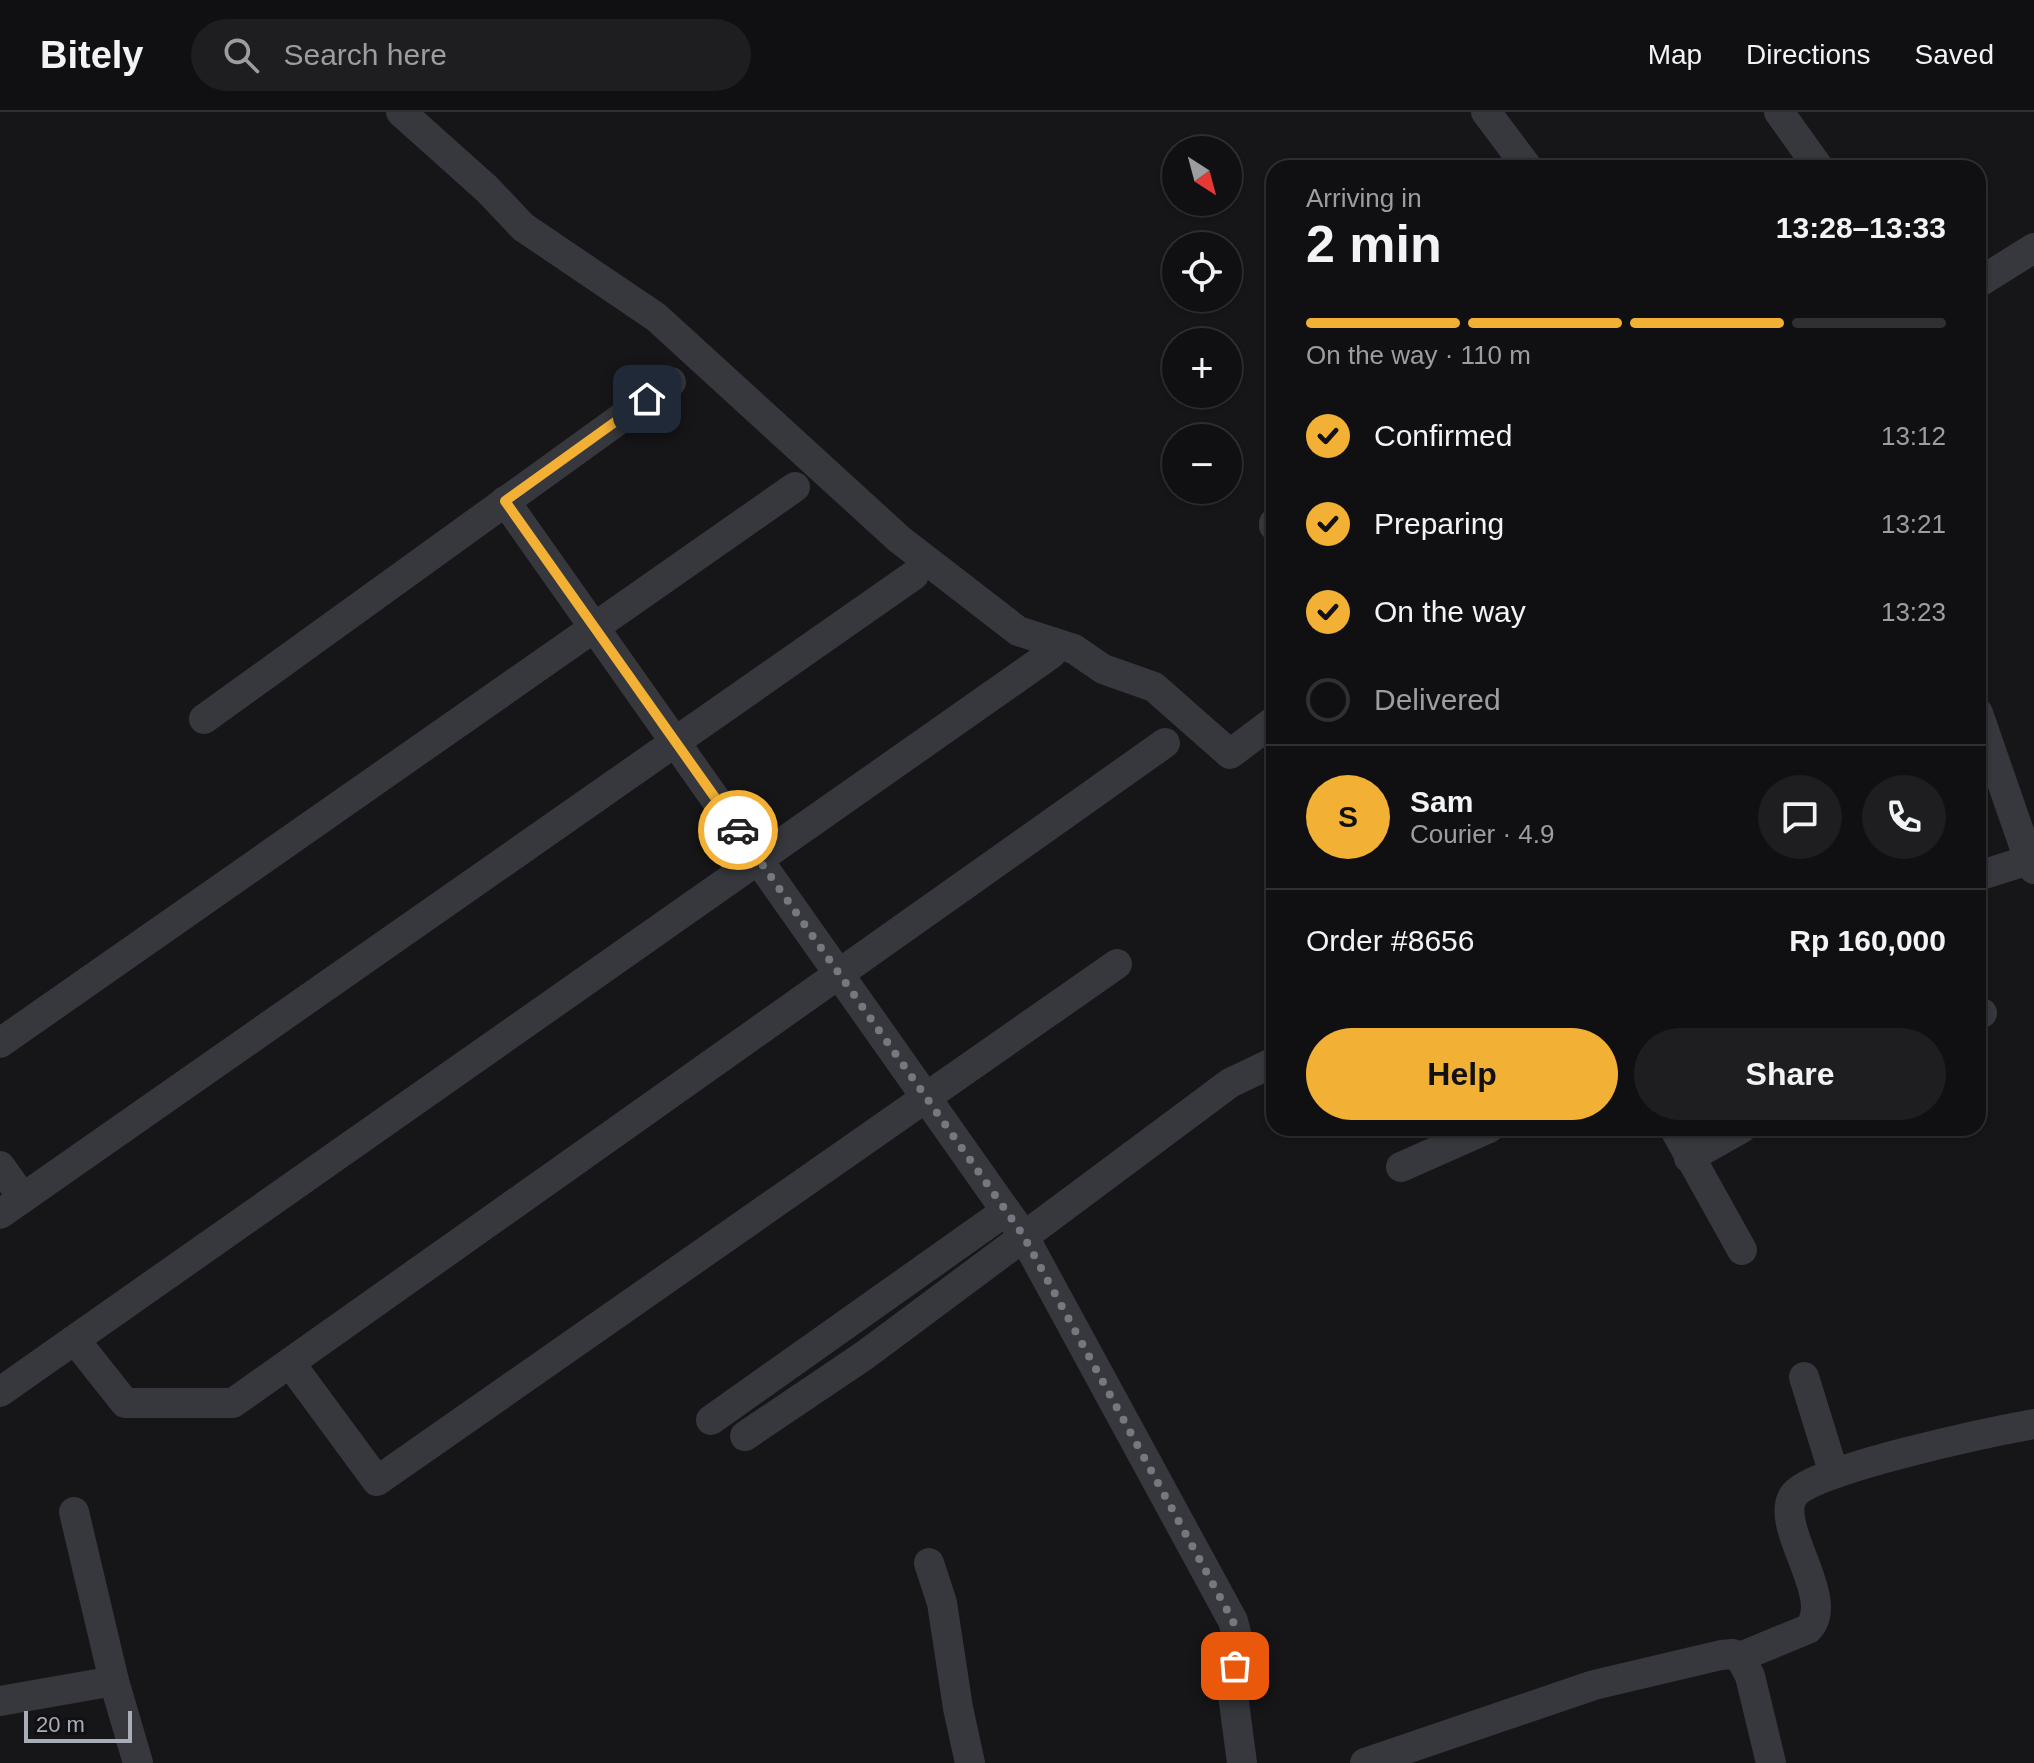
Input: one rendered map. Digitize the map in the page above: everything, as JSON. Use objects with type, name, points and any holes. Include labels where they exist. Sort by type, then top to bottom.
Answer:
[{"type":"street","points":[[401,112],[487,189],[523,227],[656,317],[899,539],[1018,631],[1074,649],[1103,669],[1154,687],[1230,754],[1266,727]]},
{"type":"street","points":[[1486,112],[1522,160]]},
{"type":"street","points":[[1779,112],[1813,160]]},
{"type":"street","points":[[1986,278],[2034,248]]},
{"type":"street","points":[[204,719],[671,382]]},
{"type":"street","points":[[0,1043],[795,487]]},
{"type":"street","points":[[505,501],[1023,1235],[1233,1621],[1239,1644],[1232,1687],[1242,1763]]},
{"type":"street","points":[[0,1166],[11,1206],[914,575]]},
{"type":"street","points":[[0,1392],[1051,654]]},
{"type":"street","points":[[1986,736],[2031,865],[1986,874]]},
{"type":"street","points":[[75,1340],[125,1403],[233,1403],[1165,743]]},
{"type":"street","points":[[290,1363],[377,1481],[1117,964]]},
{"type":"street","points":[[745,1436],[865,1355],[1230,1083],[1266,1066]]},
{"type":"street","points":[[1401,1167],[1471,1136]]},
{"type":"street","points":[[1678,1136],[1742,1250]]},
{"type":"street","points":[[1689,1158],[1728,1136]]},
{"type":"street","points":[[711,1420],[1006,1211]]},
{"type":"street","points":[[1804,1377],[1834,1474]]},
{"type":"street","points":[[1740,1657],[1808,1629],[1814,1622],[1817,1608],[1794,1535],[1790,1505],[1791,1499],[1802,1487],[1834,1474],[1972,1435],[2034,1424]]},
{"type":"street","points":[[74,1512],[114,1681],[138,1763]]},
{"type":"street","points":[[929,1563],[942,1603],[970,1763]]},
{"type":"street","points":[[1365,1763],[1594,1685],[1733,1654],[1740,1657],[1750,1676],[1771,1763]]},
{"type":"street","points":[[0,1701],[114,1681]]},
{"type":"way so far","points":[[738,830],[1023,1235],[1233,1621],[1239,1644],[1235,1666]]},
{"type":"route","points":[[647,399],[505,501],[738,830]]}]
